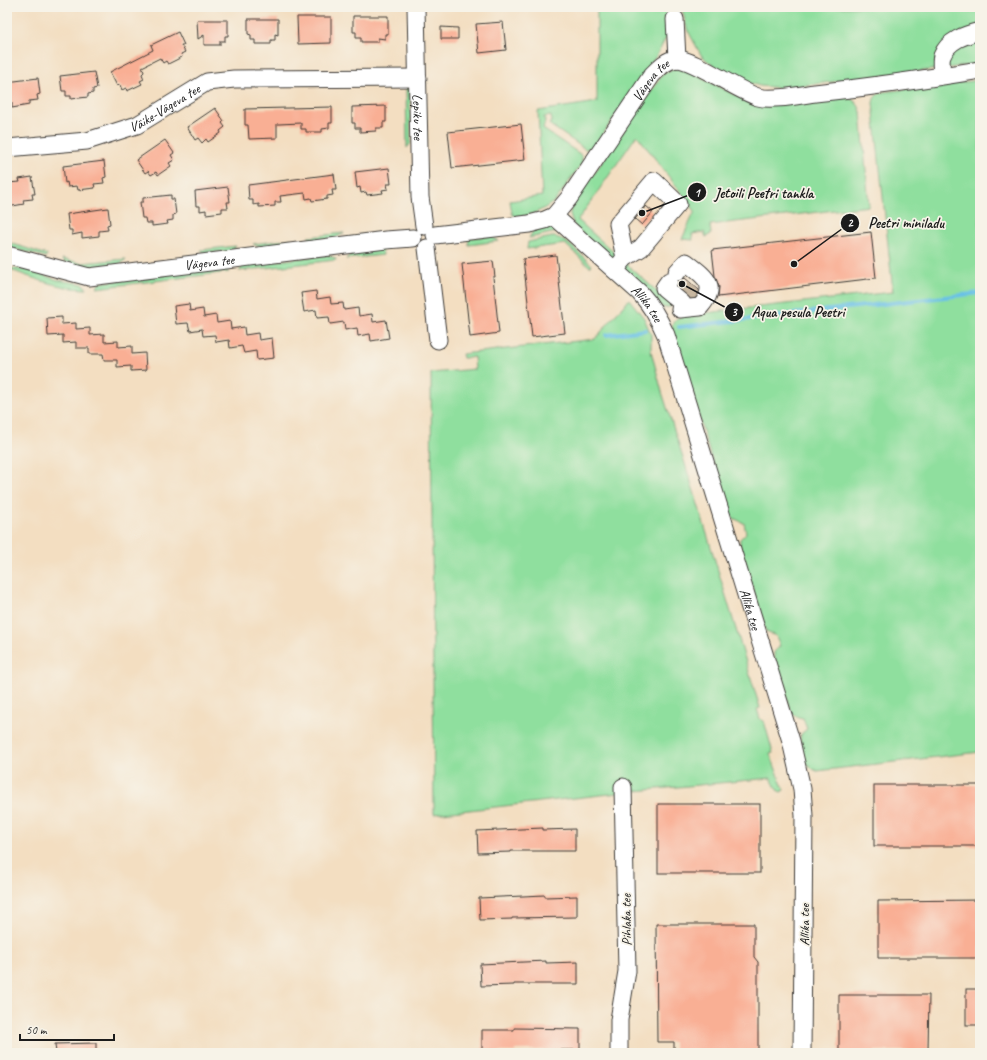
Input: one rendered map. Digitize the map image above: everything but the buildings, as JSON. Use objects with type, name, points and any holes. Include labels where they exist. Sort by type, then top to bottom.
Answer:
[{"type":"street","name":"Lepiku tee","points":[[416,7],[420,197],[438,340]]},
{"type":"street","points":[[675,19],[677,59]]},
{"type":"street","points":[[950,74],[941,58],[948,45],[966,35],[980,31]]},
{"type":"street","name":"Vägeva tee","points":[[7,255],[28,262],[88,277],[386,240],[425,237],[529,224],[545,220],[554,216],[569,198],[652,75],[666,62],[677,59],[690,62],[743,91],[760,98],[780,98],[980,71]]},
{"type":"street","name":"Väike-Vägeva tee","points":[[7,148],[87,141],[123,130],[137,125],[207,82],[234,79],[418,78]]},
{"type":"street","name":"Allika tee","points":[[554,216],[620,264],[660,320],[734,531],[795,726],[804,816],[802,1053]]},
{"type":"street","points":[[7,266],[28,262]]},
{"type":"street","points":[[660,320],[685,287],[719,304]]},
{"type":"street","name":"Pihlaka tee","points":[[619,1053],[619,1020],[627,971],[623,787]]},
{"type":"green space","points":[[597,7],[980,7],[980,64],[782,88],[760,86],[742,81],[711,64],[701,55],[687,29],[682,9],[666,11],[668,34],[657,55],[595,146],[585,149],[550,125],[552,121],[551,116],[544,117],[545,122],[543,129],[580,154],[582,157],[582,163],[556,200],[547,207],[531,214],[525,216],[514,216],[510,201],[542,196],[538,111],[597,102]]},
{"type":"green space","points":[[674,68],[686,70],[739,97],[843,96],[855,101],[861,112],[869,206],[710,225],[711,234],[706,237],[704,232],[692,234],[693,240],[682,239],[695,211],[637,135],[578,220],[672,305],[670,307],[663,308],[574,226],[570,214],[571,207],[663,74]]},
{"type":"green space","points":[[980,80],[980,752],[817,771],[805,762],[800,740],[801,734],[807,729],[803,718],[792,713],[790,709],[774,656],[774,652],[780,646],[776,636],[766,632],[740,546],[740,539],[746,533],[744,523],[733,518],[728,512],[672,327],[675,320],[687,315],[893,292],[873,103],[874,99],[877,95],[883,92]]},
{"type":"green space","points":[[406,86],[410,90],[411,143],[407,148]]},
{"type":"green space","points":[[551,226],[561,231],[529,238],[533,231]]},
{"type":"green space","points":[[344,233],[334,239],[312,241],[308,237]]},
{"type":"green space","points":[[491,236],[499,241],[469,245],[468,238]]},
{"type":"green space","points":[[552,237],[568,243],[592,265],[590,267],[565,244],[527,249],[528,242]]},
{"type":"green space","points":[[291,239],[284,244],[267,247],[256,246],[253,244]]},
{"type":"green space","points":[[7,242],[47,255],[46,257],[7,247]]},
{"type":"green space","points":[[236,246],[231,251],[204,253],[201,250]]},
{"type":"green space","points":[[382,249],[383,255],[346,259],[354,251]]},
{"type":"green space","points":[[327,255],[335,258],[336,260],[239,271],[244,265]]},
{"type":"green space","points":[[62,259],[81,263],[126,259],[119,264],[97,267],[80,267],[72,266]]},
{"type":"green space","points":[[223,267],[229,272],[97,288],[99,283]]},
{"type":"green space","points":[[8,268],[28,270],[58,280],[83,284],[87,289],[77,289],[56,285]]},
{"type":"green space","points":[[629,299],[644,318],[651,334],[651,351],[662,392],[760,708],[757,709],[760,719],[764,721],[773,753],[770,754],[784,790],[781,792],[777,790],[771,778],[636,791],[434,814],[431,373],[475,369],[474,357],[463,358],[462,354],[595,339]]},
{"type":"waterway","points":[[679,327],[980,293]]},
{"type":"waterway","points":[[606,335],[645,330]]},
{"type":"tunnel","points":[[687,296],[695,287]]},
{"type":"place","name":"Jetoili Peetri tankla","points":[[642,213]]},
{"type":"place","name":"Peetri miniladu","points":[[794,264]]},
{"type":"place","name":"Aqua pesula Peetri","points":[[682,284]]}]
